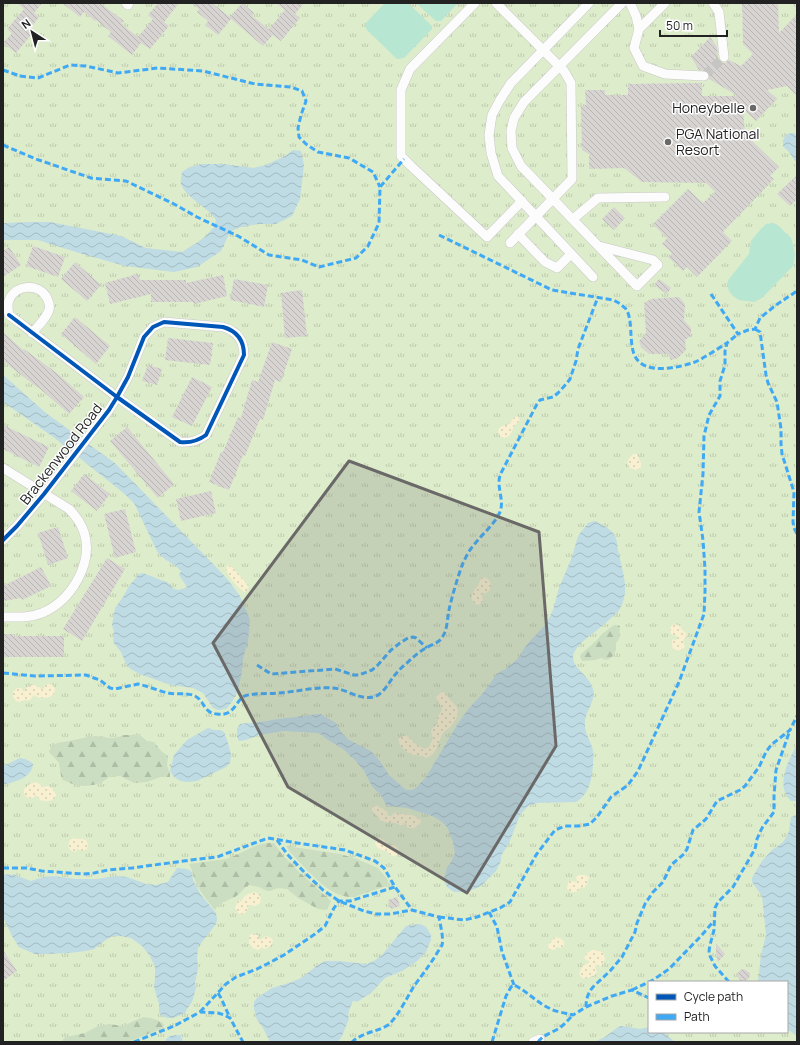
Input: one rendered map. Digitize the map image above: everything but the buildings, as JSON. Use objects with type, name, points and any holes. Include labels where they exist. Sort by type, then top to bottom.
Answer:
[{"type":"street","points":[[475,3],[410,69],[401,90],[401,156],[487,238],[522,202]]},
{"type":"street","points":[[496,3],[564,72],[571,83],[572,179],[510,243]]},
{"type":"street","points":[[589,3],[511,83],[492,115],[489,135],[491,153],[498,176],[593,277]]},
{"type":"street","points":[[599,246],[653,260],[658,265],[637,286],[521,166],[512,148],[511,131],[514,118],[524,102],[622,3]]},
{"type":"street","points":[[630,3],[636,16],[639,29],[634,48],[643,66],[665,74],[704,76]]},
{"type":"street","points":[[639,29],[665,3]]},
{"type":"street","points":[[714,3],[719,12],[724,57]]},
{"type":"street","points":[[572,219],[598,198],[664,197]]},
{"type":"street","points":[[518,234],[545,262],[557,268],[571,254]]},
{"type":"street","points":[[32,333],[46,317],[49,309],[49,303],[46,296],[39,289],[25,287],[15,291],[10,299],[8,308],[9,315],[32,333],[117,397],[180,442],[194,441],[206,435],[244,355],[243,342],[235,332],[223,327],[164,322],[158,324],[144,337],[128,377],[117,397]]},
{"type":"street","name":"Brackenwood Road","points":[[3,540],[44,494],[109,410],[117,397]]},
{"type":"street","points":[[3,468],[69,509],[82,525],[86,537],[87,550],[81,572],[72,590],[61,601],[49,610],[42,613],[27,617],[3,617]]},
{"type":"highlighted area","points":[[349,461],[539,532],[556,746],[467,893],[288,787],[213,643]]},
{"type":"green space","name":"PGA National Resort","points":[[3,3],[797,3],[797,1042],[3,1042]]},
{"type":"green space","points":[[385,3],[408,3],[432,26],[432,29],[404,58],[397,59],[366,29],[366,23]]},
{"type":"green space","points":[[416,3],[458,3],[441,21],[436,21]]},
{"type":"green space","points":[[773,223],[779,226],[791,238],[795,255],[793,266],[762,298],[754,302],[739,300],[729,291],[727,284],[729,279],[749,254],[751,241],[766,224]]},
{"type":"green space","points":[[614,625],[620,626],[616,650],[613,656],[606,660],[601,658],[582,661],[580,656],[581,654]]},
{"type":"green space","points":[[123,735],[140,735],[147,741],[154,742],[161,751],[168,756],[167,765],[170,777],[160,777],[147,782],[134,783],[120,776],[112,775],[101,783],[84,786],[75,785],[63,780],[59,763],[49,752],[55,744],[60,742],[85,737],[95,736],[112,738]]},
{"type":"green space","points":[[274,843],[298,871],[331,901],[327,910],[318,909],[298,898],[287,889],[278,888],[267,891],[259,887],[249,885],[236,896],[220,904],[215,910],[198,887],[189,864],[226,859],[257,845]]},
{"type":"green space","points":[[286,846],[340,854],[354,858],[378,868],[388,880],[388,884],[354,897],[336,893],[327,888],[311,874]]},
{"type":"green space","points":[[143,1017],[161,1022],[164,1024],[163,1028],[128,1042],[62,1042],[66,1037],[85,1033],[98,1026],[109,1024],[123,1026]]},
{"type":"sand","points":[[517,416],[520,420],[515,425],[510,435],[504,438],[501,437],[498,432],[499,428],[508,424]]},
{"type":"sand","points":[[633,454],[637,454],[641,463],[641,467],[636,470],[630,468],[628,463],[628,460]]},
{"type":"sand","points":[[228,565],[233,568],[247,584],[247,591],[244,592],[230,577],[226,568]]},
{"type":"sand","points":[[482,577],[488,579],[491,585],[490,590],[485,594],[483,592],[482,593],[482,601],[478,605],[473,602],[472,595]]},
{"type":"sand","points":[[674,624],[680,626],[687,634],[686,638],[683,640],[685,647],[681,650],[675,650],[672,646],[673,639],[676,640],[678,638],[670,632],[671,626]]},
{"type":"sand","points":[[35,685],[43,690],[45,685],[53,685],[55,689],[54,694],[47,698],[41,698],[34,695],[30,700],[21,702],[16,701],[13,697],[13,692],[17,688],[21,688],[24,692],[28,687]]},
{"type":"sand","points":[[443,692],[457,707],[457,717],[450,727],[444,732],[433,754],[426,758],[413,755],[401,746],[398,740],[403,736],[406,736],[425,749],[429,747],[433,738],[431,732],[432,729],[438,723],[437,718],[442,710],[436,697]]},
{"type":"sand","points":[[36,782],[42,787],[48,786],[52,788],[56,795],[54,799],[45,801],[40,800],[36,795],[33,798],[26,796],[24,789],[30,784]]},
{"type":"sand","points":[[376,805],[387,811],[388,816],[391,816],[394,813],[412,815],[420,819],[421,822],[417,827],[411,828],[407,827],[406,822],[401,826],[396,823],[381,821],[372,810],[372,808]]},
{"type":"sand","points":[[74,838],[86,840],[88,845],[87,849],[82,851],[77,849],[76,852],[71,851],[69,844],[70,840]]},
{"type":"sand","points":[[381,838],[385,841],[386,845],[394,845],[397,847],[399,851],[398,855],[393,856],[387,851],[378,848],[375,843],[377,839]]},
{"type":"sand","points":[[579,875],[589,877],[587,884],[584,888],[581,887],[577,892],[568,890],[568,882],[576,882],[576,877]]},
{"type":"sand","points":[[255,892],[260,896],[260,903],[255,906],[248,905],[248,909],[245,913],[238,913],[235,908],[238,901],[239,900],[241,902],[244,897]]},
{"type":"sand","points":[[251,934],[258,935],[260,940],[266,936],[271,938],[273,940],[272,944],[264,949],[262,947],[258,950],[253,948],[249,943],[249,936]]},
{"type":"sand","points":[[555,937],[564,942],[564,946],[550,950],[548,945]]},
{"type":"sand","points":[[592,950],[597,950],[604,954],[605,959],[601,967],[597,965],[595,966],[597,972],[595,975],[585,979],[581,977],[579,973],[583,965],[589,963],[589,961],[584,958],[587,953]]},
{"type":"water","points":[[794,133],[797,136],[797,161],[795,161],[783,146],[783,140],[787,134]]},
{"type":"water","points":[[293,150],[301,151],[304,165],[300,199],[292,216],[276,224],[258,224],[241,227],[231,231],[221,251],[197,267],[174,272],[125,266],[38,240],[3,240],[3,224],[5,223],[50,222],[121,236],[146,248],[182,252],[207,235],[214,227],[216,220],[208,211],[187,194],[181,183],[182,172],[190,167],[202,164],[224,164],[253,168],[266,165],[285,156]]},
{"type":"water","points":[[3,375],[46,413],[116,464],[215,566],[240,596],[250,620],[248,642],[243,658],[238,690],[232,702],[226,709],[218,710],[213,708],[203,693],[193,688],[171,685],[142,675],[127,666],[121,652],[113,642],[114,631],[112,625],[115,608],[129,586],[139,574],[143,573],[167,582],[174,589],[179,590],[187,587],[179,575],[181,571],[158,553],[134,503],[52,436],[3,402]]},
{"type":"water","points":[[595,521],[609,529],[616,538],[624,576],[625,590],[622,604],[618,612],[582,643],[573,654],[575,664],[591,684],[594,693],[585,721],[586,732],[593,752],[591,781],[587,791],[576,802],[537,803],[528,806],[520,815],[509,843],[501,856],[501,861],[496,871],[481,886],[470,891],[463,892],[454,892],[447,887],[444,879],[447,867],[455,853],[453,842],[447,827],[441,821],[432,816],[407,808],[386,805],[382,797],[372,786],[364,771],[355,760],[343,749],[322,735],[317,733],[284,731],[259,735],[239,741],[237,737],[237,729],[240,724],[321,714],[336,723],[342,733],[349,740],[371,751],[389,775],[405,789],[411,790],[416,788],[426,777],[469,708],[483,693],[496,675],[520,656],[529,642],[546,624],[553,610],[559,588],[572,557],[578,536],[588,523]]},
{"type":"water","points":[[208,728],[224,732],[231,754],[230,763],[226,767],[197,781],[180,781],[173,776],[170,771],[174,755],[187,740]]},
{"type":"water","points":[[797,745],[797,801],[791,801],[786,795],[783,781],[790,758]]},
{"type":"water","points":[[20,758],[33,764],[32,769],[22,779],[3,785],[3,766]]},
{"type":"water","points":[[797,815],[797,1036],[788,1030],[788,981],[758,981],[761,955],[766,935],[762,896],[752,882],[752,878],[762,861],[786,838],[789,831],[791,817]]},
{"type":"water","points":[[177,868],[187,869],[192,872],[193,880],[201,895],[216,913],[217,920],[216,924],[198,947],[198,968],[195,983],[196,988],[192,1002],[185,1013],[173,1018],[162,1016],[159,1013],[159,1004],[154,987],[155,967],[150,956],[142,946],[131,938],[113,936],[94,949],[86,951],[35,954],[19,947],[3,917],[3,874],[15,875],[31,881],[53,876],[75,879],[96,879],[118,876],[127,877],[146,884],[156,885],[168,882]]},
{"type":"water","points":[[420,924],[426,927],[431,935],[431,940],[426,952],[416,962],[402,971],[385,978],[372,992],[357,1002],[353,1001],[349,1010],[349,1019],[338,1042],[270,1042],[257,1020],[254,1002],[257,998],[272,988],[301,978],[325,961],[366,964],[374,961],[382,955],[406,926]]},
{"type":"water","points":[[622,1026],[640,1029],[648,1027],[648,1033],[664,1033],[675,1042],[594,1042],[605,1037],[618,1027]]},
{"type":"water","points":[[181,1035],[183,1042],[165,1042],[169,1037]]},
{"type":"tunnel","points":[[704,76],[724,57]]},
{"type":"marked path","points":[[3,70],[20,76],[38,78],[70,65],[86,66],[118,73],[158,68],[203,71],[255,84],[291,87],[302,91],[306,101],[298,128],[299,137],[318,152],[349,158],[373,172],[380,187]]},
{"type":"marked path","points":[[3,145],[36,159],[91,178],[126,181],[238,236],[269,255],[302,260],[319,267],[356,258],[368,246],[379,223],[380,187],[404,159]]},
{"type":"marked path","points":[[439,235],[552,290],[613,300],[618,303],[626,309],[630,318],[634,354],[638,361],[652,368],[670,368],[695,362],[727,343]]},
{"type":"marked path","points":[[711,294],[738,334],[755,329],[760,318],[797,291]]},
{"type":"marked path","points":[[3,673],[35,676],[86,675],[100,680],[110,688],[115,689],[138,684],[168,693],[195,696],[209,711],[217,714],[228,713],[240,699],[252,694],[333,688],[357,696],[371,697],[379,695],[403,666],[421,651],[438,642],[443,636],[457,580],[463,563],[471,549],[500,512],[501,502],[499,478],[501,473],[537,404],[540,400],[553,397],[570,379],[578,349],[598,297]]},
{"type":"marked path","points":[[755,329],[760,332],[766,375],[777,402],[781,429],[782,454],[794,492],[793,522],[797,534]]},
{"type":"marked path","points":[[439,917],[464,920],[477,917],[500,908],[510,902],[536,855],[555,830],[565,826],[590,824],[597,817],[611,797],[628,785],[638,771],[679,682],[704,614],[705,569],[699,512],[703,474],[704,436],[709,415],[720,396],[720,381],[725,365],[725,351],[727,343],[738,334]]},
{"type":"marked path","points":[[257,665],[271,674],[335,669],[354,675],[359,675],[372,670],[391,650],[408,638],[416,638],[427,648]]},
{"type":"marked path","points":[[492,1042],[506,996],[511,987],[514,985],[544,1006],[558,1011],[573,1015],[586,1007],[586,1001],[591,989],[622,957],[635,932],[645,904],[653,892],[663,882],[671,865],[684,854],[693,830],[706,819],[717,801],[745,786],[759,767],[771,745],[790,730],[797,716]]},
{"type":"marked path","points":[[728,981],[715,966],[709,951],[714,930],[715,908],[718,902],[733,887],[755,849],[757,839],[762,828],[774,812],[776,770],[790,730]]},
{"type":"marked path","points":[[3,868],[26,868],[42,871],[83,874],[94,873],[217,857],[268,838],[345,850],[375,861],[384,868],[395,887],[412,910]]},
{"type":"marked path","points":[[277,840],[287,854],[305,873],[323,890],[339,901],[376,914],[390,914],[412,910],[439,917],[442,945],[414,986],[399,1012],[388,1025],[365,1034],[352,1042]]},
{"type":"marked path","points":[[200,1012],[226,984],[236,977],[257,969],[284,955],[315,934],[325,926],[339,901],[350,901],[395,887]]},
{"type":"marked path","points":[[489,912],[497,927],[502,952],[514,985]]},
{"type":"marked path","points":[[651,981],[669,969],[713,922]]},
{"type":"marked path","points":[[632,990],[648,982]]},
{"type":"marked path","points":[[586,1007],[612,996],[632,990],[648,998]]},
{"type":"marked path","points":[[218,993],[230,1018]]},
{"type":"marked path","points":[[134,1042],[174,1026],[200,1012],[218,1013],[230,1018],[243,1042]]},
{"type":"marked path","points":[[538,1042],[545,1036],[558,1029],[573,1015]]},
{"type":"cycle path","points":[[3,540],[44,494],[109,410],[117,397],[128,377],[144,337],[153,327],[164,322],[223,327],[232,331],[239,337],[243,345],[244,355],[206,435],[194,441],[180,442],[117,397],[9,315]]},
{"type":"place","name":"Honeybelle","points":[[753,108]]},
{"type":"place","name":"PGA National Resort","points":[[668,142]]}]
